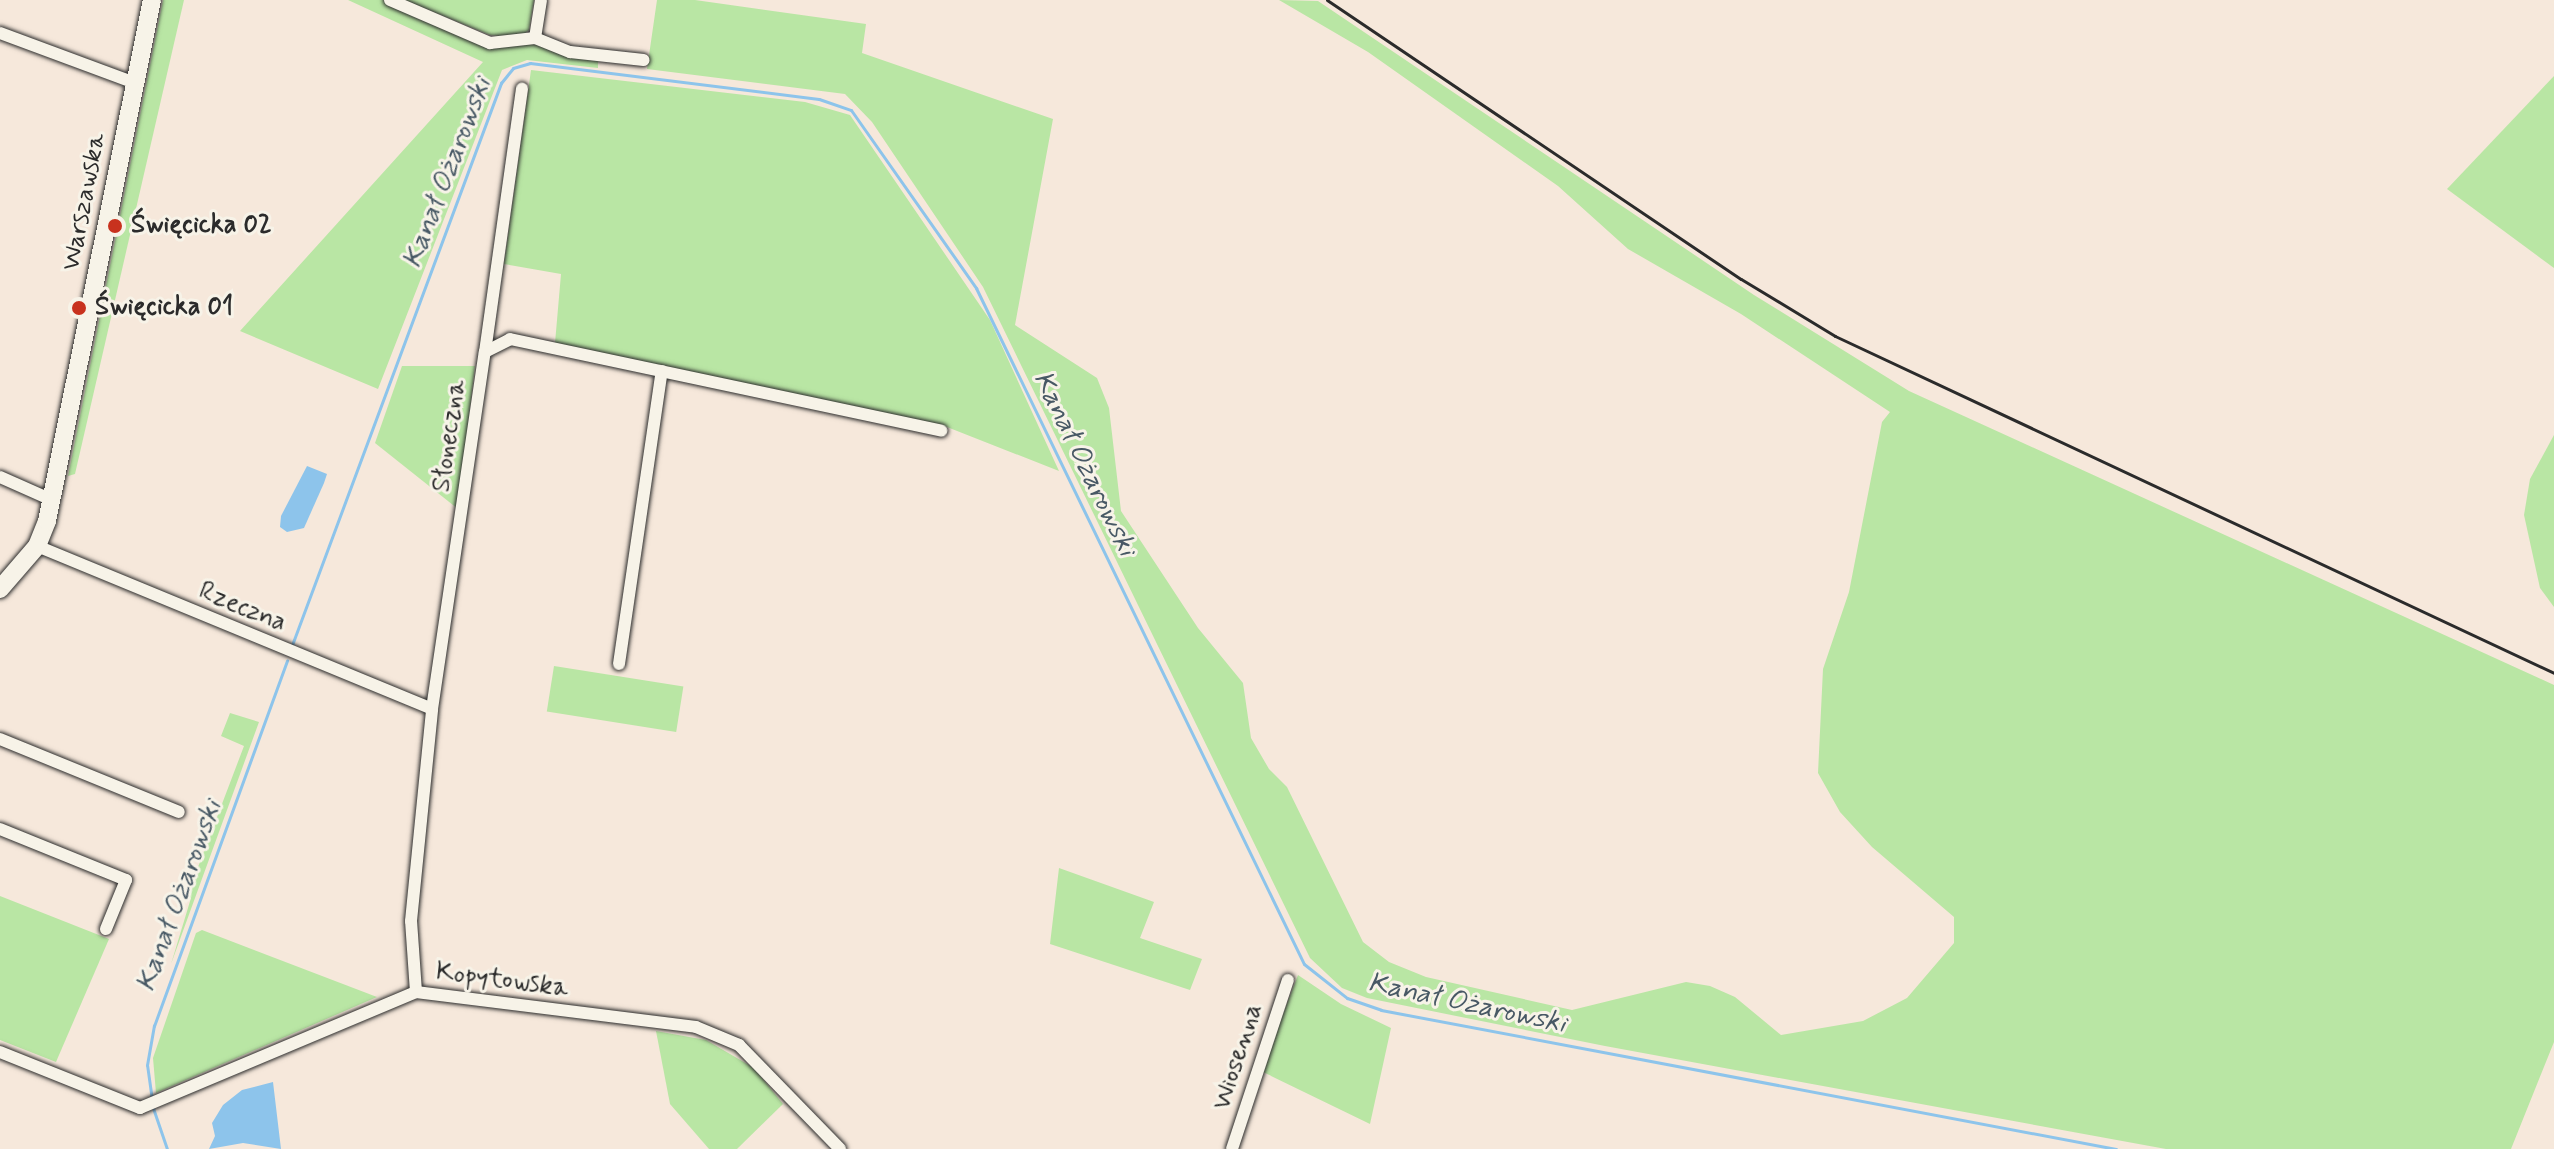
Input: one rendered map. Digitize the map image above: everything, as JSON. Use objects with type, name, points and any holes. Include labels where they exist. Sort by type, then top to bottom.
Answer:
[{"type":"main road","name":"Warszawska","points":[[0,589],[37,546],[52,500],[152,0]]},
{"type":"street","points":[[390,0],[490,43],[535,38],[570,52],[644,60]]},
{"type":"street","points":[[535,38],[541,0]]},
{"type":"street","points":[[0,33],[135,83]]},
{"type":"street","points":[[485,352],[522,89]]},
{"type":"street","name":"Słoneczna","points":[[416,992],[411,921],[432,709],[485,352],[510,339],[941,431]]},
{"type":"street","points":[[619,664],[662,371]]},
{"type":"street","points":[[0,477],[52,500]]},
{"type":"street","name":"Rzeczna","points":[[37,546],[432,709]]},
{"type":"street","points":[[0,739],[179,812]]},
{"type":"street","points":[[0,829],[126,880],[106,929]]},
{"type":"street","name":"Wiosenna","points":[[1232,1149],[1288,980]]},
{"type":"street","name":"Kopytowska","points":[[0,1052],[112,1101],[152,1105],[416,992],[696,1027],[739,1045],[840,1149]]},
{"type":"green space","points":[[163,0],[184,0],[75,474],[68,476]]},
{"type":"green space","points":[[348,0],[383,0],[492,46],[532,44],[598,60],[598,68],[527,60],[502,70],[378,389],[240,331],[483,62]]},
{"type":"green space","points":[[404,0],[534,0],[529,30],[519,38],[490,35]]},
{"type":"green space","points":[[657,0],[695,0],[866,24],[862,53],[1053,119],[1015,325],[1097,378],[1109,408],[1121,511],[1198,628],[1243,683],[1251,738],[1269,769],[1287,787],[1363,942],[1389,962],[1426,977],[1572,1010],[1686,982],[1710,986],[1735,997],[1781,1035],[1863,1021],[1907,998],[1954,943],[1954,917],[1872,847],[1840,812],[1818,773],[1823,669],[1849,592],[1882,422],[1890,412],[1741,314],[1628,249],[1558,186],[1368,52],[1279,0],[1318,1],[1754,295],[1909,391],[2554,685],[2554,1042],[2511,1149],[2166,1149],[1605,1046],[1367,998],[1342,988],[1310,958],[983,287],[872,122],[845,94],[647,69]]},
{"type":"green space","points":[[531,70],[805,102],[850,115],[990,320],[1059,471],[947,427],[555,343],[561,274],[504,264]]},
{"type":"green space","points":[[2554,76],[2554,268],[2447,189]]},
{"type":"green space","points":[[402,366],[475,366],[458,509],[375,443]]},
{"type":"green space","points":[[2554,435],[2554,607],[2540,588],[2524,515],[2530,479]]},
{"type":"green space","points":[[554,666],[683,686],[676,732],[547,711]]},
{"type":"green space","points":[[230,713],[259,722],[171,964],[191,898],[187,896],[244,746],[221,736]]},
{"type":"green space","points":[[1059,868],[1154,902],[1140,938],[1202,959],[1190,990],[1050,944]]},
{"type":"green space","points":[[0,896],[109,939],[56,1062],[0,1040]]},
{"type":"green space","points":[[202,930],[377,997],[156,1093],[153,1058],[196,933]]},
{"type":"green space","points":[[1298,975],[1341,1004],[1391,1028],[1370,1124],[1261,1071]]},
{"type":"green space","points":[[656,1031],[706,1040],[754,1068],[783,1104],[737,1149],[709,1149],[670,1104]]},
{"type":"water","points":[[307,466],[327,474],[304,528],[287,532],[280,527],[281,516]]},
{"type":"water","points":[[273,1082],[281,1149],[243,1143],[209,1149],[215,1136],[212,1123],[223,1105],[242,1090]]},
{"type":"waterway","name":"Kanał Ożarowski","points":[[292,645],[501,83],[513,68],[530,63],[819,99],[851,110],[976,288],[1304,964],[1347,998],[1381,1010],[2116,1149]]},
{"type":"waterway","name":"Kanał Ożarowski","points":[[152,1100],[147,1065],[154,1026],[287,660]]},
{"type":"waterway","name":"Kanał Ożarowski","points":[[153,1108],[167,1149]]},
{"type":"railway","points":[[1327,0],[1741,279],[1835,336],[2554,673]]},
{"type":"place","name":"Święcicka 02","points":[[115,226]]},
{"type":"place","name":"Święcicka 01","points":[[79,308]]}]
